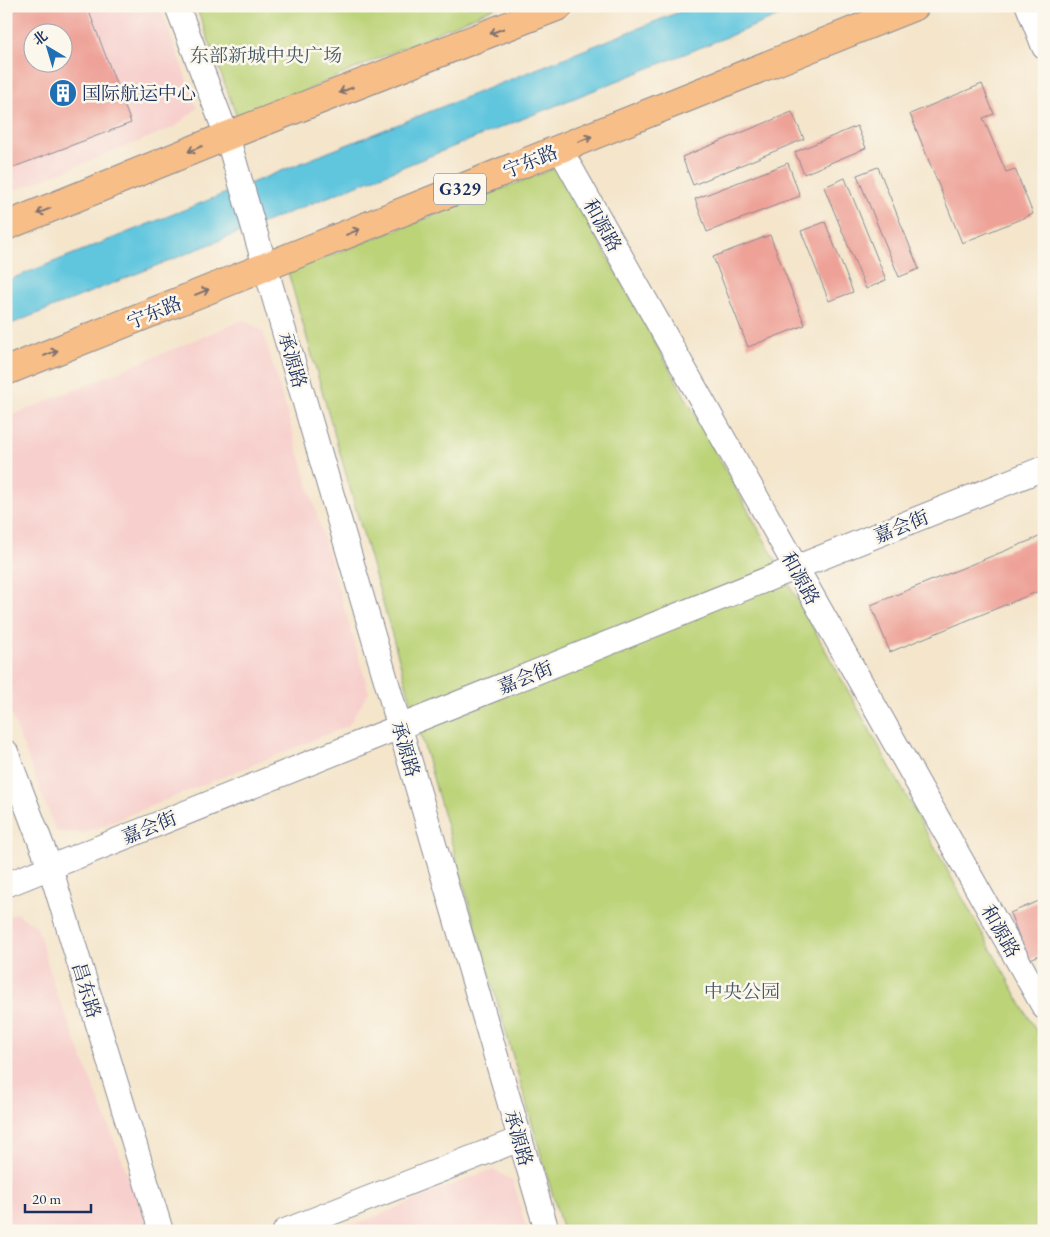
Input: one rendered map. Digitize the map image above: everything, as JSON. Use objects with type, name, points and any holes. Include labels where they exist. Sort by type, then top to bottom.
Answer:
[{"type":"main road","name":"宁东路","points":[[6,371],[915,6]]},
{"type":"main road","points":[[6,226],[543,9]]},
{"type":"street","name":"承源路","points":[[177,6],[227,136],[547,1231]]},
{"type":"street","points":[[1028,6],[1044,46]]},
{"type":"street","name":"和源路","points":[[560,149],[1044,1007]]},
{"type":"street","name":"嘉会街","points":[[6,885],[1044,468]]},
{"type":"street","name":"昌东路","points":[[6,752],[50,867],[160,1231]]},
{"type":"street","points":[[285,1231],[520,1139]]},
{"type":"shaded area","points":[[6,6],[160,6],[197,108],[175,127],[6,194]]},
{"type":"shaded area","points":[[243,320],[263,331],[369,692],[348,726],[87,832],[56,832],[6,701],[6,418]]},
{"type":"shaded area","points":[[16,913],[37,926],[54,986],[150,1231],[6,1231],[6,917]]},
{"type":"shaded area","points":[[495,1170],[513,1181],[527,1231],[340,1231],[482,1173]]},
{"type":"green space","name":"东部新城中央广场","points":[[196,6],[498,6],[238,120]]},
{"type":"green space","name":"中央公园","points":[[558,167],[1044,1045],[1044,1231],[563,1231],[288,272]]},
{"type":"water","points":[[694,6],[804,6],[6,326],[6,281]]},
{"type":"building","name":"国际航运中心","points":[[6,6],[87,6],[131,123],[6,170]]},
{"type":"building","points":[[982,84],[994,114],[983,118],[1006,172],[1015,169],[1033,214],[962,243],[910,114]]},
{"type":"building","points":[[792,112],[804,139],[693,185],[682,157]]},
{"type":"building","points":[[857,126],[866,148],[804,174],[795,152]]},
{"type":"building","points":[[788,163],[800,196],[707,232],[695,199]]},
{"type":"building","points":[[878,167],[919,269],[899,277],[857,175]]},
{"type":"building","points":[[845,178],[886,280],[866,289],[824,187]]},
{"type":"building","points":[[825,222],[853,292],[829,301],[801,231]]},
{"type":"building","points":[[770,235],[805,325],[748,347],[713,257]]},
{"type":"building","points":[[1044,535],[1044,589],[890,652],[871,605]]},
{"type":"building","points":[[1044,899],[1044,953],[1028,960],[1010,913]]},
{"type":"place","name":"国际航运中心","points":[[63,93]]}]
